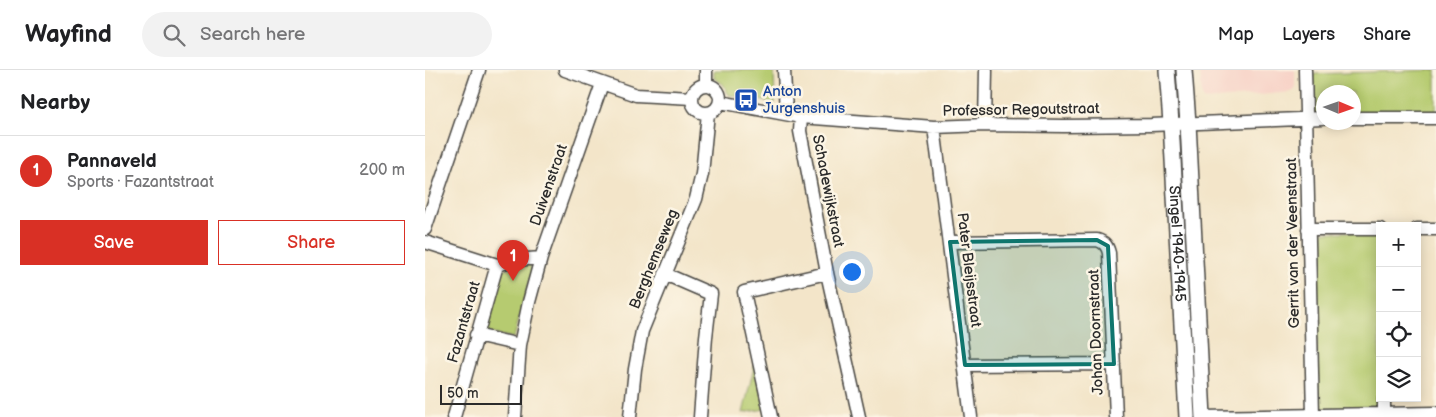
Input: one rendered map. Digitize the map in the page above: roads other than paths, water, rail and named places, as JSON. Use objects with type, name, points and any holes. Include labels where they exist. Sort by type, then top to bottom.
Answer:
[{"type":"main road","name":"Singel 1940-1945","points":[[1167,70],[1187,417]]},
{"type":"main road","name":"Singel 1940-1945","points":[[1184,70],[1191,122],[1191,180],[1203,417]]},
{"type":"street","points":[[425,229],[479,70]]},
{"type":"street","points":[[565,70],[636,95],[692,98]]},
{"type":"street","points":[[705,70],[706,84]]},
{"type":"street","points":[[784,70],[786,114]]},
{"type":"street","points":[[985,125],[986,70]]},
{"type":"street","name":"Singel 1940-1945","points":[[1191,70],[1191,122]]},
{"type":"street","name":"Gerrit van der Veenstraat","points":[[1305,70],[1313,415]]},
{"type":"street","name":"Duivenstraat","points":[[515,417],[519,345],[541,258],[601,84]]},
{"type":"street","points":[[706,84],[717,90],[720,96],[720,102],[717,107],[708,113],[697,109],[693,104],[692,98],[696,88],[706,84]]},
{"type":"street","name":"Professor Regoutstraat","points":[[720,102],[801,118],[934,127],[985,125],[1064,126],[1316,118]]},
{"type":"street","name":"Berghemseweg","points":[[630,417],[635,369],[642,331],[696,199],[702,174],[708,113]]},
{"type":"street","name":"Schadewijkstraat","points":[[801,118],[801,131],[827,273],[859,417]]},
{"type":"street","points":[[1361,118],[1436,118]]},
{"type":"street","name":"Pater Bleijsstraat","points":[[934,127],[971,417]]},
{"type":"street","name":"Singel 1940-1945","points":[[1191,180],[1199,189],[1210,417]]},
{"type":"street","points":[[1421,229],[1436,228]]},
{"type":"street","points":[[1308,229],[1376,229]]},
{"type":"street","name":"Johan Doornstraat","points":[[950,242],[1097,240],[1108,246],[1116,417]]},
{"type":"street","name":"Fazantstraat","points":[[425,242],[497,265],[454,417]]},
{"type":"street","points":[[497,265],[515,260],[541,258]]},
{"type":"street","points":[[771,417],[744,292],[827,273]]},
{"type":"street","points":[[665,274],[711,294],[700,417]]},
{"type":"street","points":[[476,335],[519,345]]},
{"type":"street","points":[[965,365],[1114,364]]},
{"type":"street","points":[[1384,402],[1384,413]]},
{"type":"street","points":[[1203,417],[1436,412]]},
{"type":"place","name":"Anton Jurgenshuis","points":[[746,100]]},
{"type":"place","name":"Pannaveld","points":[[513,281]]}]
